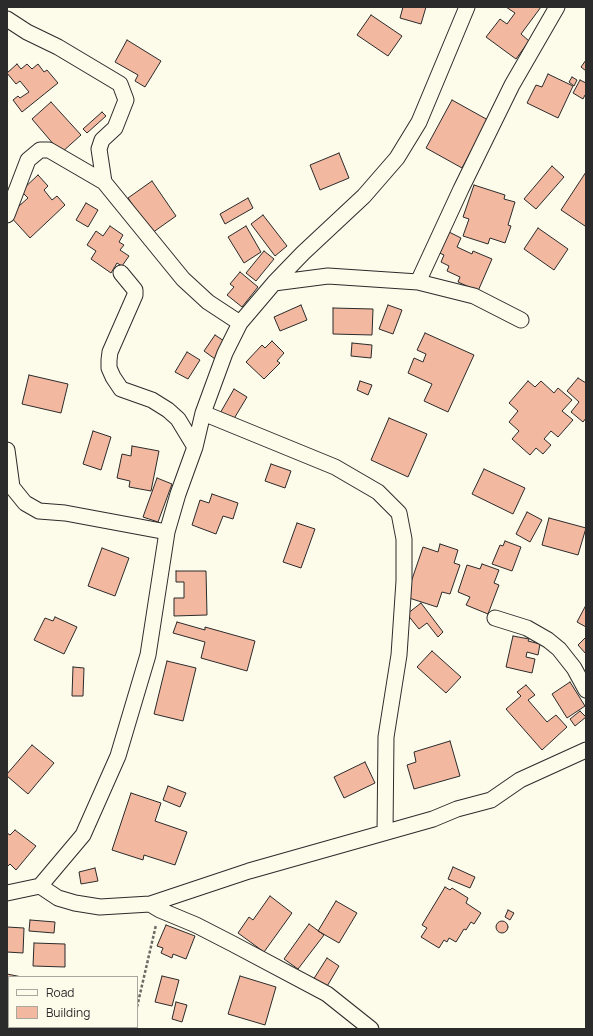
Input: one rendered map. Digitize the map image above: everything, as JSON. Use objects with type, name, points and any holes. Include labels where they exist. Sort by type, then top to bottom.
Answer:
[{"type":"street","points":[[7,893],[40,886],[83,835],[118,756],[148,655],[167,532],[178,494],[195,447],[204,413],[225,353],[240,323],[274,283],[364,196],[397,158],[419,122],[467,7]]},
{"type":"street","points":[[418,282],[461,189],[512,85],[556,7]]},
{"type":"street","points":[[7,19],[27,32],[58,47],[120,84],[126,100],[115,128],[102,140],[99,150],[104,182]]},
{"type":"street","points":[[7,215],[28,160],[40,150],[49,150],[104,182],[183,279],[208,302],[240,323]]},
{"type":"street","points":[[121,273],[135,290],[135,295],[110,352],[109,360],[113,377],[121,389],[152,400],[168,410],[178,419],[195,447]]},
{"type":"street","points":[[274,283],[328,276],[418,282],[474,296],[521,320]]},
{"type":"street","points":[[204,413],[335,467],[378,492],[399,513],[404,539],[404,582],[399,655],[386,738],[385,832]]},
{"type":"street","points":[[7,450],[12,487],[25,503],[39,511],[65,513],[167,532]]},
{"type":"street","points":[[495,618],[527,628],[548,640],[559,649],[574,668],[586,690]]},
{"type":"street","points":[[40,886],[58,898],[75,903],[100,907],[155,907],[249,870],[433,819],[457,809],[491,800],[520,780],[586,750]]},
{"type":"street","points":[[155,907],[196,925],[327,994],[371,1029]]},
{"type":"path","points":[[138,1001],[155,907]]},
{"type":"building","points":[[403,7],[426,7],[421,24],[400,18]]},
{"type":"building","points":[[506,7],[541,7],[521,34],[529,41],[516,59],[486,37],[500,19],[507,24],[515,13]]},
{"type":"building","points":[[371,15],[402,36],[388,56],[357,35]]},
{"type":"building","points":[[127,40],[161,61],[145,87],[135,81],[138,75],[115,62]]},
{"type":"building","points":[[586,60],[586,71],[581,67]]},
{"type":"building","points":[[17,64],[21,69],[27,64],[32,69],[38,64],[44,72],[47,70],[58,83],[22,112],[13,100],[18,96],[20,98],[29,92],[20,81],[16,84],[7,73]]},
{"type":"building","points":[[548,74],[573,86],[558,118],[527,103],[536,85],[542,87]]},
{"type":"building","points":[[572,77],[577,80],[574,86],[569,82]]},
{"type":"building","points":[[580,80],[586,83],[586,96],[585,95],[583,99],[573,93]]},
{"type":"building","points":[[452,100],[488,120],[462,168],[426,148]]},
{"type":"building","points":[[51,102],[81,135],[61,153],[32,119]]},
{"type":"building","points":[[102,112],[106,116],[87,133],[83,129]]},
{"type":"building","points":[[339,153],[349,178],[320,190],[310,165]]},
{"type":"building","points":[[552,166],[564,177],[536,209],[524,199]]},
{"type":"building","points":[[586,172],[586,225],[585,226],[561,210]]},
{"type":"building","points":[[38,175],[48,186],[44,190],[52,200],[57,196],[65,205],[30,238],[9,215],[28,198],[21,191]]},
{"type":"building","points":[[152,181],[176,216],[152,233],[128,198]]},
{"type":"building","points":[[474,185],[505,195],[504,199],[515,202],[508,225],[511,226],[505,243],[490,238],[488,244],[463,236],[469,219],[463,217]]},
{"type":"building","points":[[248,198],[253,208],[225,224],[220,214]]},
{"type":"building","points":[[86,203],[98,210],[88,227],[76,220]]},
{"type":"building","points":[[263,215],[287,246],[275,256],[251,224]]},
{"type":"building","points":[[110,226],[123,235],[119,242],[124,245],[120,250],[129,256],[122,266],[117,263],[111,273],[91,259],[96,251],[87,245],[96,231],[103,236]]},
{"type":"building","points":[[246,226],[261,252],[244,263],[228,237]]},
{"type":"building","points":[[538,228],[568,249],[554,270],[524,249]]},
{"type":"building","points":[[445,230],[461,238],[457,247],[472,254],[473,251],[492,259],[478,291],[458,282],[460,277],[447,271],[449,266],[441,262],[444,255],[435,251]]},
{"type":"building","points":[[264,251],[274,259],[256,281],[246,273]]},
{"type":"building","points":[[240,272],[258,287],[242,307],[227,295],[234,287],[230,284]]},
{"type":"building","points":[[301,305],[307,320],[280,331],[274,317]]},
{"type":"building","points":[[388,305],[402,310],[393,334],[379,329]]},
{"type":"building","points":[[333,308],[373,309],[372,335],[333,334]]},
{"type":"building","points":[[425,333],[474,355],[448,412],[424,401],[432,384],[408,373],[414,358],[423,362],[426,354],[417,350]]},
{"type":"building","points":[[215,335],[227,343],[215,359],[204,351]]},
{"type":"building","points":[[272,341],[284,353],[277,361],[280,363],[264,379],[246,362],[262,345],[265,348]]},
{"type":"building","points":[[352,343],[372,345],[371,358],[351,356]]},
{"type":"building","points":[[187,352],[200,360],[188,379],[175,372]]},
{"type":"building","points":[[29,375],[68,384],[61,413],[22,404]]},
{"type":"building","points":[[578,378],[586,383],[586,418],[583,422],[571,412],[579,402],[567,391]]},
{"type":"building","points":[[360,381],[372,385],[368,395],[357,390]]},
{"type":"building","points":[[528,381],[535,387],[541,381],[554,393],[558,388],[572,400],[562,411],[573,420],[558,437],[551,431],[544,439],[551,445],[543,454],[536,448],[530,455],[512,439],[519,431],[509,422],[518,411],[509,403]]},
{"type":"building","points":[[234,389],[247,397],[232,422],[219,415]]},
{"type":"building","points":[[389,418],[427,434],[408,477],[371,460]]},
{"type":"building","points":[[93,431],[111,437],[101,470],[83,464]]},
{"type":"building","points":[[132,446],[159,451],[151,491],[129,487],[130,481],[117,478],[122,454],[131,456]]},
{"type":"building","points":[[271,464],[291,471],[285,488],[265,481]]},
{"type":"building","points":[[484,469],[525,488],[513,514],[472,494]]},
{"type":"building","points":[[157,478],[172,484],[158,522],[143,517]]},
{"type":"building","points":[[212,494],[238,503],[233,519],[223,516],[216,534],[192,525],[200,500],[209,503]]},
{"type":"building","points":[[527,512],[542,520],[530,542],[516,534]]},
{"type":"building","points":[[549,518],[586,528],[578,555],[542,545]]},
{"type":"building","points":[[297,523],[315,529],[301,568],[283,562]]},
{"type":"building","points":[[505,541],[521,547],[512,571],[492,564],[500,545],[503,546]]},
{"type":"building","points":[[440,544],[458,550],[454,563],[460,565],[450,594],[442,592],[437,607],[406,597],[423,547],[438,552]]},
{"type":"building","points":[[102,548],[129,558],[115,596],[88,586]]},
{"type":"building","points":[[482,564],[499,570],[494,583],[499,585],[488,614],[466,605],[470,597],[458,592],[467,565],[480,569]]},
{"type":"building","points":[[176,571],[206,571],[207,615],[174,616],[174,598],[184,598],[184,582],[176,582]]},
{"type":"building","points":[[421,603],[443,632],[438,637],[427,623],[419,629],[407,614]]},
{"type":"building","points":[[586,605],[586,627],[577,622]]},
{"type":"building","points":[[55,617],[77,627],[64,654],[34,640],[45,618],[53,621]]},
{"type":"building","points":[[177,622],[205,630],[205,627],[255,641],[247,671],[201,658],[205,642],[173,633]]},
{"type":"building","points":[[513,636],[529,639],[528,641],[540,644],[538,655],[527,652],[526,657],[535,659],[532,673],[506,667]]},
{"type":"building","points":[[586,637],[586,654],[578,645]]},
{"type":"building","points":[[432,651],[461,677],[446,693],[417,667]]},
{"type":"building","points":[[167,661],[196,668],[183,721],[154,714]]},
{"type":"building","points":[[73,667],[84,668],[83,696],[72,696]]},
{"type":"building","points":[[570,682],[585,706],[567,718],[552,694]]},
{"type":"building","points":[[526,685],[535,695],[528,700],[547,722],[556,715],[567,727],[542,750],[506,709],[521,696],[517,692]]},
{"type":"building","points":[[580,711],[586,717],[575,726],[570,719]]},
{"type":"building","points":[[450,741],[460,776],[414,789],[407,765],[416,762],[414,752]]},
{"type":"building","points":[[32,745],[54,763],[28,794],[7,776],[7,774]]},
{"type":"building","points":[[365,762],[375,783],[344,798],[334,777]]},
{"type":"building","points":[[168,786],[186,793],[180,807],[163,800]]},
{"type":"building","points":[[131,793],[161,803],[155,821],[187,832],[175,865],[144,855],[143,860],[112,850]]},
{"type":"building","points":[[15,830],[36,846],[16,870],[10,864],[7,867],[7,833],[10,835]]},
{"type":"building","points":[[453,867],[475,877],[470,888],[448,879]]},
{"type":"building","points":[[95,868],[98,881],[81,884],[79,872]]},
{"type":"building","points":[[445,887],[450,890],[452,888],[468,898],[466,903],[481,913],[474,924],[471,922],[466,930],[464,929],[456,942],[449,938],[447,942],[444,940],[439,948],[421,937],[427,928],[422,925]]},
{"type":"building","points":[[270,896],[292,913],[264,952],[238,933],[249,917],[253,920]]},
{"type":"building","points":[[336,901],[357,913],[339,943],[318,931]]},
{"type":"building","points":[[508,910],[514,913],[510,920],[505,917]]},
{"type":"building","points":[[30,920],[55,922],[54,933],[29,931]]},
{"type":"building","points":[[504,921],[507,922],[507,932],[500,933],[497,932],[496,925],[497,922]]},
{"type":"building","points":[[309,924],[324,935],[298,969],[284,959]]},
{"type":"building","points":[[166,925],[195,936],[186,959],[173,954],[172,958],[161,953],[163,948],[157,946]]},
{"type":"building","points":[[7,927],[24,928],[23,953],[7,952]]},
{"type":"building","points":[[34,943],[65,944],[65,967],[33,966]]},
{"type":"building","points":[[327,958],[339,966],[326,988],[313,980]]},
{"type":"building","points":[[7,974],[17,976],[8,976],[7,991]]},
{"type":"building","points":[[162,976],[179,980],[172,1006],[155,1002]]},
{"type":"building","points":[[240,976],[276,987],[265,1025],[228,1014]]},
{"type":"building","points":[[176,1002],[187,1005],[182,1022],[172,1019]]},
{"type":"building","points":[[32,1028],[60,1028],[60,1029]]},
{"type":"building","points":[[80,1028],[108,1028],[108,1029]]}]
